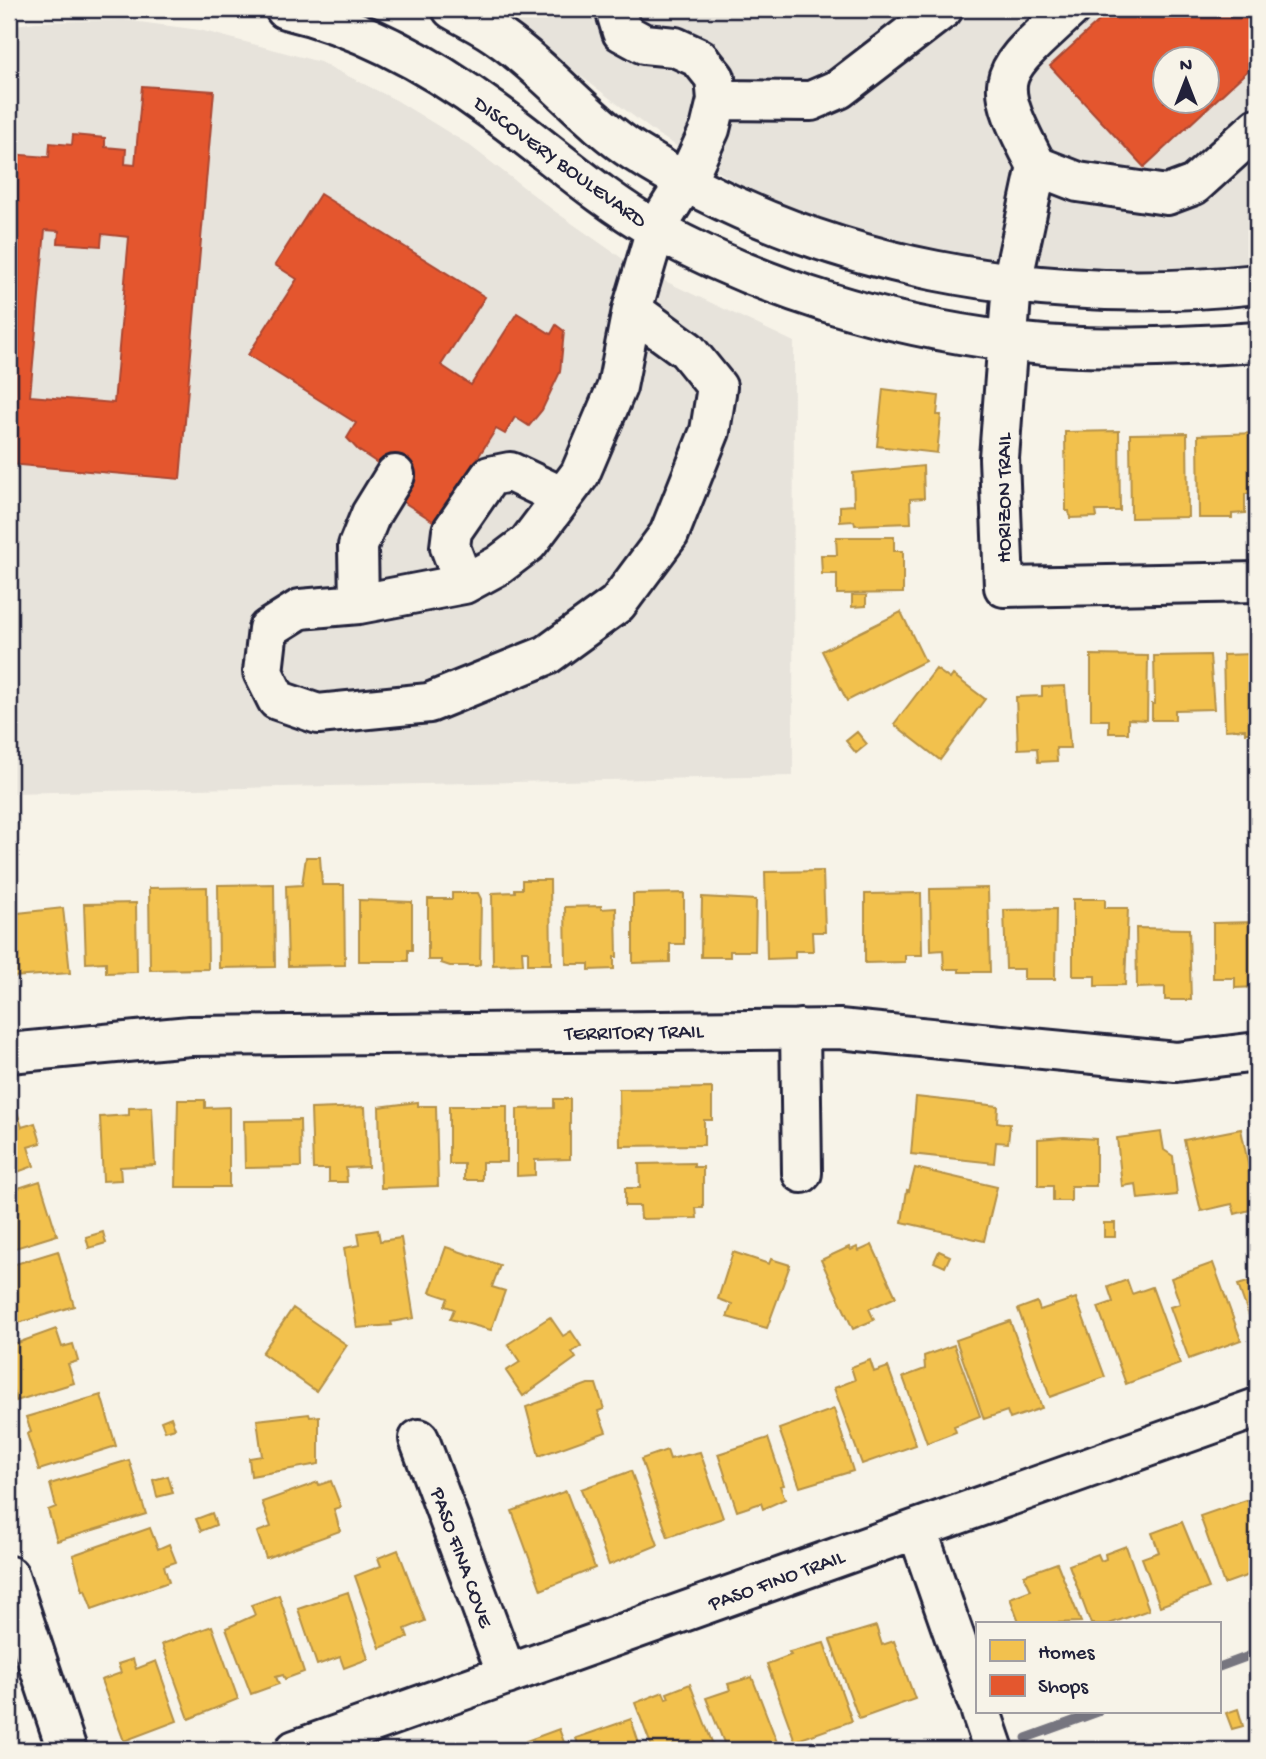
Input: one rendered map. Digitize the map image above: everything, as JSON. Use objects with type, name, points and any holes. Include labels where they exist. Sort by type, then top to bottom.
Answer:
[{"type":"street","points":[[452,9],[502,39],[633,151],[686,181],[776,224],[841,248],[928,271],[1012,283],[1116,290],[1203,290],[1257,284]]},
{"type":"street","points":[[616,9],[622,32],[643,44],[674,47],[699,58],[715,78],[717,100],[710,129],[686,181],[656,229],[632,310],[617,387],[580,474],[528,543],[499,565],[464,584],[359,604],[300,609],[268,629],[263,672],[277,700],[318,714],[429,703],[547,655],[617,604],[669,534],[710,431],[717,387],[687,350],[632,310]]},
{"type":"street","points":[[717,100],[811,102],[839,89],[943,9]]},
{"type":"street","points":[[1070,9],[1014,61],[1004,88],[1011,116],[1037,166],[1078,182],[1167,195],[1194,185],[1257,128]]},
{"type":"street","name":"DISCOVERY BOULEVARD","points":[[294,10],[346,17],[491,109],[575,174],[656,229],[791,292],[903,322],[1009,342],[1157,348],[1257,342]]},
{"type":"street","name":"HORIZON TRAIL","points":[[1037,166],[1012,283],[999,458],[1004,587],[1257,582]]},
{"type":"street","points":[[464,584],[450,547],[452,530],[490,476],[510,472],[564,497]]},
{"type":"street","points":[[359,604],[358,546],[372,514],[395,475]]},
{"type":"street","points":[[800,1029],[802,1173]]},
{"type":"street","name":"TERRITORY TRAIL","points":[[9,1053],[190,1036],[800,1029],[839,1029],[1176,1062],[1257,1052]]},
{"type":"street","name":"PASO FINO TRAIL","points":[[295,1750],[1257,1408]]},
{"type":"street","name":"PASO FINA COVE","points":[[419,1439],[507,1675]]},
{"type":"street","points":[[917,1529],[976,1698]]},
{"type":"street","points":[[9,1576],[67,1750]]},
{"type":"street","points":[[982,1714],[994,1750]]},
{"type":"shaded area","points":[[492,9],[1257,9],[1257,266],[1200,273],[1083,273],[919,251],[760,197],[657,134]]},
{"type":"shaded area","points":[[124,20],[200,30],[320,62],[396,100],[469,145],[553,210],[633,266],[794,342],[793,776],[9,793],[9,26],[35,22]]},
{"type":"building: Homes","points":[[883,389],[939,396],[937,415],[941,415],[937,453],[877,446]]},
{"type":"building: Homes","points":[[1119,431],[1120,511],[1096,511],[1097,517],[1070,518],[1069,511],[1066,511],[1065,432]]},
{"type":"building: Homes","points":[[1187,433],[1188,517],[1131,518],[1130,434]]},
{"type":"building: Homes","points":[[1257,433],[1257,494],[1245,494],[1245,513],[1232,514],[1232,518],[1199,518],[1198,435]]},
{"type":"building: Homes","points":[[923,466],[924,498],[910,499],[911,523],[855,525],[854,521],[840,522],[840,506],[854,505],[853,473]]},
{"type":"building: Homes","points":[[836,537],[894,537],[894,551],[903,551],[903,593],[837,594],[837,574],[822,574],[821,555],[837,555]]},
{"type":"building: Homes","points":[[852,595],[866,595],[866,606],[852,607]]},
{"type":"building: Homes","points":[[901,612],[925,661],[847,701],[822,651]]},
{"type":"building: Homes","points":[[1252,654],[1253,661],[1257,661],[1257,743],[1254,743],[1254,733],[1245,733],[1245,729],[1225,730],[1223,655]]},
{"type":"building: Homes","points":[[1091,655],[1148,656],[1147,720],[1128,719],[1128,733],[1109,733],[1109,720],[1091,720]]},
{"type":"building: Homes","points":[[1210,655],[1214,709],[1175,710],[1175,720],[1152,720],[1152,704],[1155,704],[1154,656]]},
{"type":"building: Homes","points":[[936,669],[950,679],[953,675],[985,699],[940,760],[894,724]]},
{"type":"building: Homes","points":[[1065,686],[1070,748],[1056,748],[1057,761],[1038,762],[1037,748],[1018,749],[1016,697],[1042,696],[1042,687]]},
{"type":"building: Homes","points":[[857,732],[867,744],[856,753],[846,741]]},
{"type":"building: Homes","points":[[306,857],[320,857],[322,885],[344,885],[345,965],[288,966],[286,886],[302,885]]},
{"type":"building: Homes","points":[[823,871],[825,932],[812,932],[813,951],[795,951],[795,958],[767,959],[765,872]]},
{"type":"building: Homes","points":[[522,880],[550,880],[551,964],[528,964],[528,951],[522,951],[523,964],[493,965],[492,893],[522,889]]},
{"type":"building: Homes","points":[[274,884],[275,967],[219,968],[218,885]]},
{"type":"building: Homes","points":[[207,887],[208,969],[150,970],[149,888]]},
{"type":"building: Homes","points":[[988,888],[990,972],[944,969],[943,950],[931,951],[930,889]]},
{"type":"building: Homes","points":[[452,893],[478,893],[481,899],[480,964],[477,966],[450,966],[441,963],[441,960],[428,960],[428,899],[452,899]]},
{"type":"building: Homes","points":[[684,893],[684,944],[670,944],[670,962],[633,963],[633,894]]},
{"type":"building: Homes","points":[[921,893],[922,955],[905,955],[905,962],[865,963],[865,894]]},
{"type":"building: Homes","points":[[702,897],[756,900],[755,951],[730,951],[730,957],[701,957]]},
{"type":"building: Homes","points":[[1073,899],[1105,899],[1105,908],[1128,908],[1125,985],[1095,986],[1095,976],[1073,976]]},
{"type":"building: Homes","points":[[359,900],[412,902],[412,950],[408,950],[408,961],[359,961]]},
{"type":"building: Homes","points":[[136,903],[137,972],[106,973],[106,962],[86,963],[84,904]]},
{"type":"building: Homes","points":[[601,906],[601,909],[616,908],[617,957],[614,957],[614,969],[589,970],[589,964],[566,964],[565,907]]},
{"type":"building: Homes","points":[[63,908],[70,973],[12,977],[9,914]]},
{"type":"building: Homes","points":[[1056,909],[1055,979],[1024,979],[1024,969],[1006,969],[1004,910]]},
{"type":"building: Homes","points":[[1257,922],[1257,987],[1235,988],[1235,978],[1213,978],[1213,923]]},
{"type":"building: Homes","points":[[1136,928],[1189,929],[1191,1000],[1165,1000],[1165,987],[1137,988]]},
{"type":"building: Homes","points":[[712,1088],[712,1120],[704,1120],[704,1145],[620,1146],[619,1089]]},
{"type":"building: Homes","points":[[916,1097],[998,1106],[997,1122],[1010,1124],[1008,1143],[996,1142],[994,1163],[911,1154]]},
{"type":"building: Homes","points":[[554,1099],[570,1099],[570,1159],[535,1160],[535,1175],[517,1176],[517,1109],[554,1108]]},
{"type":"building: Homes","points":[[178,1100],[205,1100],[205,1108],[229,1107],[229,1187],[176,1187]]},
{"type":"building: Homes","points":[[418,1102],[418,1106],[436,1106],[438,1186],[381,1188],[379,1107]]},
{"type":"building: Homes","points":[[449,1106],[507,1106],[507,1162],[482,1162],[482,1180],[464,1180],[464,1164],[449,1164]]},
{"type":"building: Homes","points":[[152,1107],[155,1165],[120,1167],[121,1180],[103,1181],[100,1117],[129,1115],[129,1108]]},
{"type":"building: Homes","points":[[365,1107],[368,1167],[346,1168],[347,1182],[329,1182],[329,1169],[313,1169],[311,1109]]},
{"type":"building: Homes","points":[[17,1112],[22,1127],[35,1123],[41,1143],[28,1147],[34,1166],[9,1175],[9,1114]]},
{"type":"building: Homes","points":[[300,1120],[301,1167],[245,1168],[244,1121]]},
{"type":"building: Homes","points":[[1241,1129],[1257,1208],[1235,1214],[1232,1204],[1201,1211],[1184,1140]]},
{"type":"building: Homes","points":[[1161,1132],[1164,1150],[1173,1156],[1177,1195],[1138,1199],[1136,1184],[1122,1186],[1117,1138]]},
{"type":"building: Homes","points":[[1038,1139],[1096,1139],[1096,1186],[1071,1186],[1071,1201],[1053,1201],[1053,1186],[1038,1186]]},
{"type":"building: Homes","points":[[694,1163],[694,1167],[703,1167],[703,1208],[696,1208],[697,1218],[641,1219],[640,1206],[625,1206],[625,1188],[640,1188],[639,1164]]},
{"type":"building: Homes","points":[[915,1168],[997,1187],[984,1241],[902,1222],[907,1190],[909,1191]]},
{"type":"building: Homes","points":[[40,1181],[57,1235],[9,1250],[9,1191]]},
{"type":"building: Homes","points":[[1104,1223],[1115,1223],[1115,1237],[1104,1237]]},
{"type":"building: Homes","points":[[378,1230],[380,1241],[401,1238],[414,1318],[391,1322],[392,1325],[357,1328],[344,1248],[360,1245],[358,1233]]},
{"type":"building: Homes","points":[[103,1232],[106,1243],[89,1248],[86,1237]]},
{"type":"building: Homes","points":[[872,1245],[896,1297],[869,1309],[874,1320],[853,1329],[821,1260],[849,1247],[851,1250],[857,1247],[859,1251]]},
{"type":"building: Homes","points":[[446,1247],[500,1265],[492,1287],[505,1291],[491,1330],[450,1319],[454,1309],[445,1306],[448,1298],[430,1292]]},
{"type":"building: Homes","points":[[58,1251],[74,1306],[9,1326],[9,1266]]},
{"type":"building: Homes","points":[[939,1251],[950,1256],[945,1267],[934,1262]]},
{"type":"building: Homes","points":[[733,1252],[769,1264],[771,1259],[790,1265],[767,1328],[727,1317],[732,1304],[718,1299]]},
{"type":"building: Homes","points":[[1213,1263],[1241,1340],[1189,1359],[1170,1307],[1180,1304],[1171,1278]]},
{"type":"building: Homes","points":[[1257,1279],[1257,1338],[1238,1285]]},
{"type":"building: Homes","points":[[1127,1280],[1132,1294],[1152,1287],[1180,1364],[1126,1384],[1098,1307],[1113,1302],[1108,1287]]},
{"type":"building: Homes","points":[[1076,1298],[1105,1377],[1050,1397],[1018,1309],[1037,1302],[1040,1310]]},
{"type":"building: Homes","points":[[293,1308],[347,1345],[316,1391],[262,1353]]},
{"type":"building: Homes","points":[[550,1317],[563,1336],[571,1331],[581,1346],[572,1352],[576,1358],[523,1396],[506,1371],[520,1362],[508,1344]]},
{"type":"building: Homes","points":[[1010,1321],[1042,1408],[1010,1419],[1007,1411],[984,1419],[956,1340]]},
{"type":"building: Homes","points":[[56,1329],[62,1347],[73,1344],[78,1361],[68,1364],[74,1383],[16,1401],[12,1386],[9,1386],[9,1346]]},
{"type":"building: Homes","points":[[954,1345],[980,1416],[954,1426],[956,1432],[927,1443],[903,1377],[925,1369],[924,1356]]},
{"type":"building: Homes","points":[[870,1360],[874,1372],[888,1367],[916,1445],[862,1464],[834,1388],[855,1380],[851,1367]]},
{"type":"building: Homes","points":[[588,1384],[596,1384],[604,1409],[598,1411],[606,1432],[539,1456],[526,1407]]},
{"type":"building: Homes","points":[[101,1395],[116,1446],[39,1470],[27,1434],[31,1432],[26,1417]]},
{"type":"building: Homes","points":[[834,1409],[853,1471],[800,1487],[779,1429]]},
{"type":"building: Homes","points":[[309,1414],[310,1417],[319,1416],[319,1464],[251,1476],[249,1458],[262,1456],[257,1420]]},
{"type":"building: Homes","points":[[171,1417],[175,1428],[165,1431],[161,1421]]},
{"type":"building: Homes","points":[[768,1438],[784,1485],[780,1486],[785,1499],[763,1509],[761,1503],[737,1511],[718,1454]]},
{"type":"building: Homes","points":[[667,1450],[670,1459],[700,1452],[723,1518],[668,1537],[641,1459]]},
{"type":"building: Homes","points":[[129,1460],[146,1514],[57,1541],[48,1510],[56,1507],[50,1484]]},
{"type":"building: Homes","points":[[631,1471],[658,1545],[609,1565],[581,1489]]},
{"type":"building: Homes","points":[[168,1476],[173,1493],[157,1497],[153,1480]]},
{"type":"building: Homes","points":[[331,1481],[341,1507],[334,1509],[340,1531],[266,1558],[257,1532],[271,1527],[262,1502],[318,1482],[319,1485]]},
{"type":"building: Homes","points":[[566,1491],[595,1568],[541,1590],[512,1511]]},
{"type":"building: Homes","points":[[1252,1498],[1257,1513],[1257,1572],[1224,1584],[1200,1516]]},
{"type":"building: Homes","points":[[212,1513],[216,1525],[201,1531],[196,1519]]},
{"type":"building: Homes","points":[[1182,1522],[1209,1588],[1160,1606],[1142,1558],[1159,1552],[1152,1533]]},
{"type":"building: Homes","points":[[150,1528],[158,1549],[169,1544],[176,1562],[164,1566],[169,1582],[92,1609],[85,1590],[83,1591],[73,1555]]},
{"type":"building: Homes","points":[[1126,1546],[1149,1610],[1115,1622],[1090,1622],[1069,1565],[1098,1554],[1101,1561],[1106,1559],[1105,1554]]},
{"type":"building: Homes","points":[[398,1550],[425,1621],[405,1629],[408,1637],[380,1648],[355,1576],[381,1566],[378,1558]]},
{"type":"building: Homes","points":[[1057,1563],[1081,1622],[1019,1622],[1010,1598],[1031,1590],[1024,1575]]},
{"type":"building: Homes","points":[[348,1592],[368,1659],[344,1668],[340,1657],[317,1665],[298,1609]]},
{"type":"building: Homes","points":[[279,1595],[304,1672],[285,1679],[283,1675],[276,1677],[279,1684],[251,1694],[226,1628],[255,1615],[251,1605]]},
{"type":"building: Homes","points":[[212,1626],[238,1699],[189,1719],[162,1644]]},
{"type":"building: Homes","points":[[876,1626],[882,1645],[894,1641],[915,1699],[859,1719],[830,1640]]},
{"type":"building: Homes","points":[[824,1643],[852,1721],[795,1741],[767,1664],[791,1655],[789,1652]]},
{"type":"building: Homes","points":[[133,1659],[136,1669],[156,1661],[177,1721],[124,1741],[101,1680],[121,1673],[118,1664]]},
{"type":"building: Homes","points":[[752,1677],[780,1750],[749,1750],[747,1745],[727,1750],[706,1698],[730,1690],[728,1684]]},
{"type":"building: Homes","points":[[690,1684],[715,1750],[653,1750],[635,1703],[663,1692],[666,1699],[669,1698],[667,1693]]},
{"type":"building: Homes","points":[[1238,1709],[1243,1726],[1232,1729],[1226,1713]]},
{"type":"building: Homes","points":[[631,1719],[641,1750],[580,1750],[576,1738]]},
{"type":"building: Homes","points":[[559,1729],[567,1750],[511,1750],[527,1744],[526,1741]]},
{"type":"building: Shops","points":[[1112,9],[1257,9],[1257,62],[1220,96],[1220,46],[1150,46],[1150,116],[1199,116],[1144,167],[1050,66]]},
{"type":"building: Shops","points":[[142,86],[214,91],[180,479],[9,464],[9,154],[49,157],[50,143],[72,145],[73,135],[105,138],[105,147],[126,149],[125,164],[135,165]],"holes":[[[45,230],[59,231],[58,243],[101,246],[102,234],[129,237],[114,403],[30,396]]]},
{"type":"building: Shops","points":[[320,194],[485,297],[441,365],[471,385],[517,313],[551,334],[556,325],[564,331],[560,372],[542,410],[529,426],[515,417],[505,434],[496,429],[468,473],[480,480],[436,523],[399,499],[409,484],[358,450],[347,438],[356,423],[248,355],[297,279],[275,265]]},
{"type":"waterway","points":[[1220,1667],[1257,1653]]},
{"type":"waterway","points":[[1026,1738],[1092,1714]]}]
